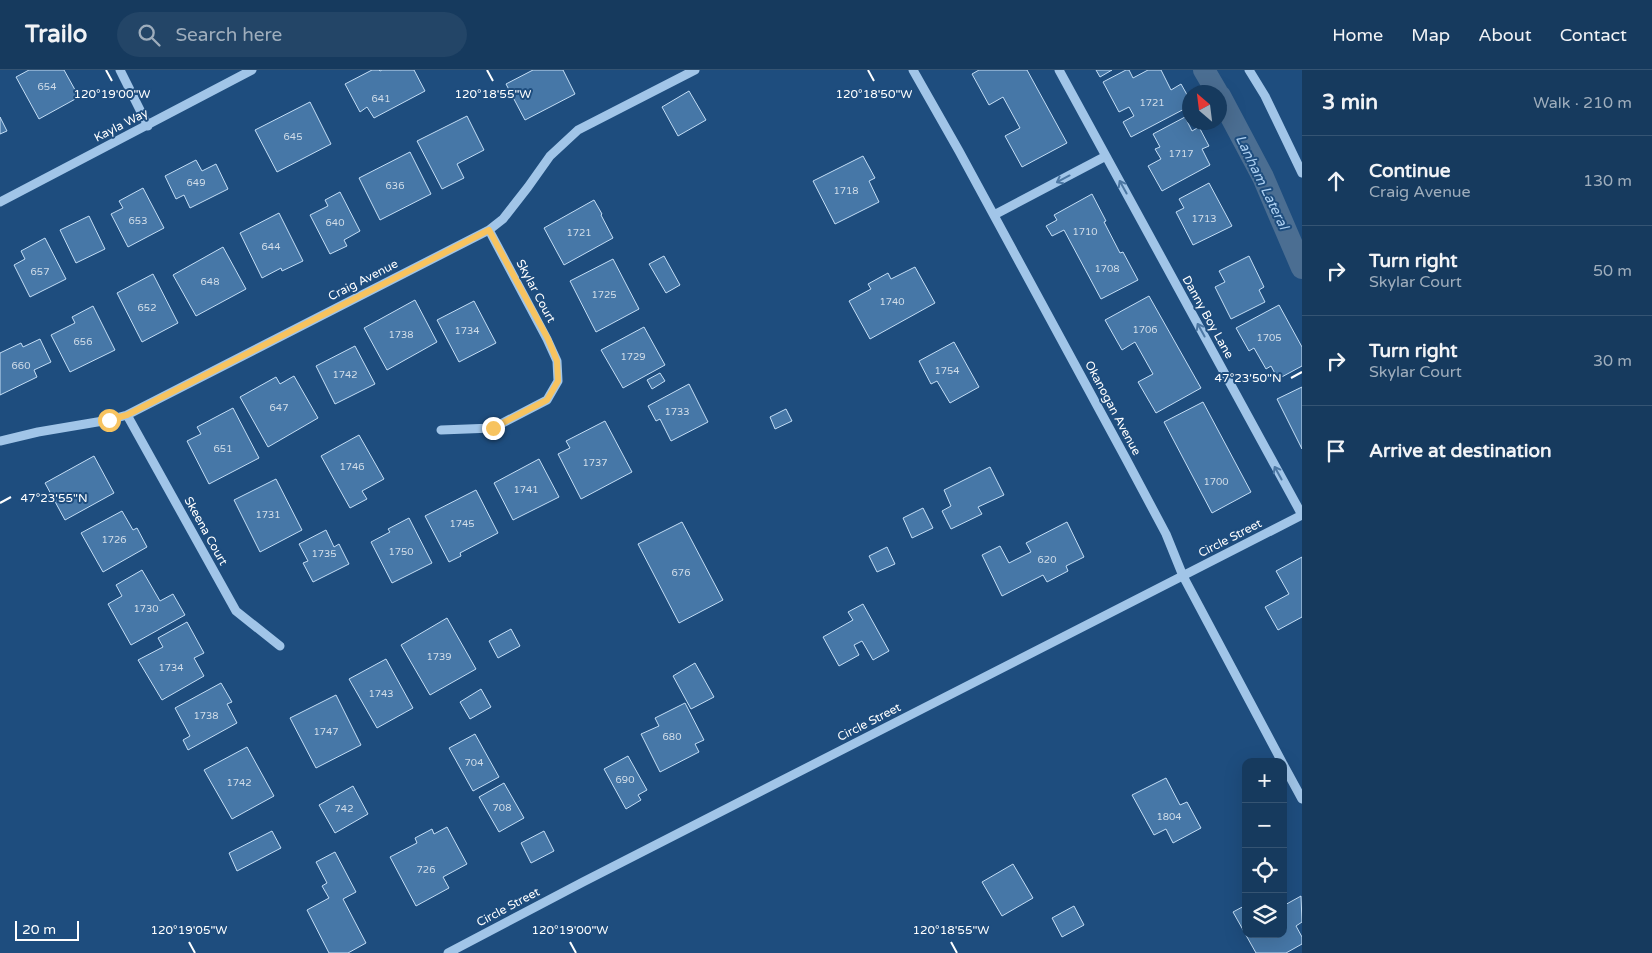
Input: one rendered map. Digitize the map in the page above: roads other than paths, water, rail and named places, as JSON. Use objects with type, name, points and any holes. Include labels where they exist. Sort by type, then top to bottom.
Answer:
[{"type":"street","points":[[120,70],[148,126]]},
{"type":"street","name":"Kayla Way","points":[[0,202],[252,70]]},
{"type":"street","name":"Craig Avenue","points":[[0,441],[30,433],[109,420],[127,415],[489,230],[503,218],[550,156],[578,130],[695,70]]},
{"type":"street","name":"Okanogan Avenue","points":[[913,70],[994,215],[1166,534],[1183,576],[1280,758]]},
{"type":"street","name":"Danny Boy Lane","points":[[1060,70],[1302,515]]},
{"type":"street","points":[[1249,70],[1265,96],[1302,173]]},
{"type":"street","points":[[994,215],[1106,156]]},
{"type":"street","name":"Skylar Court","points":[[441,430],[493,428],[547,400],[558,381],[557,361],[548,339],[489,230]]},
{"type":"street","name":"Skeena Court","points":[[127,415],[236,611],[280,646]]},
{"type":"street","name":"Circle Street","points":[[448,953],[591,877],[1302,515]]},
{"type":"street","name":"Okanogan Avenue","points":[[1287,771],[1302,799]]},
{"type":"waterway","name":"Lanham Lateral","points":[[1204,70],[1213,85]]},
{"type":"waterway","name":"Lanham Lateral","points":[[1227,109],[1263,177],[1302,268]]}]
